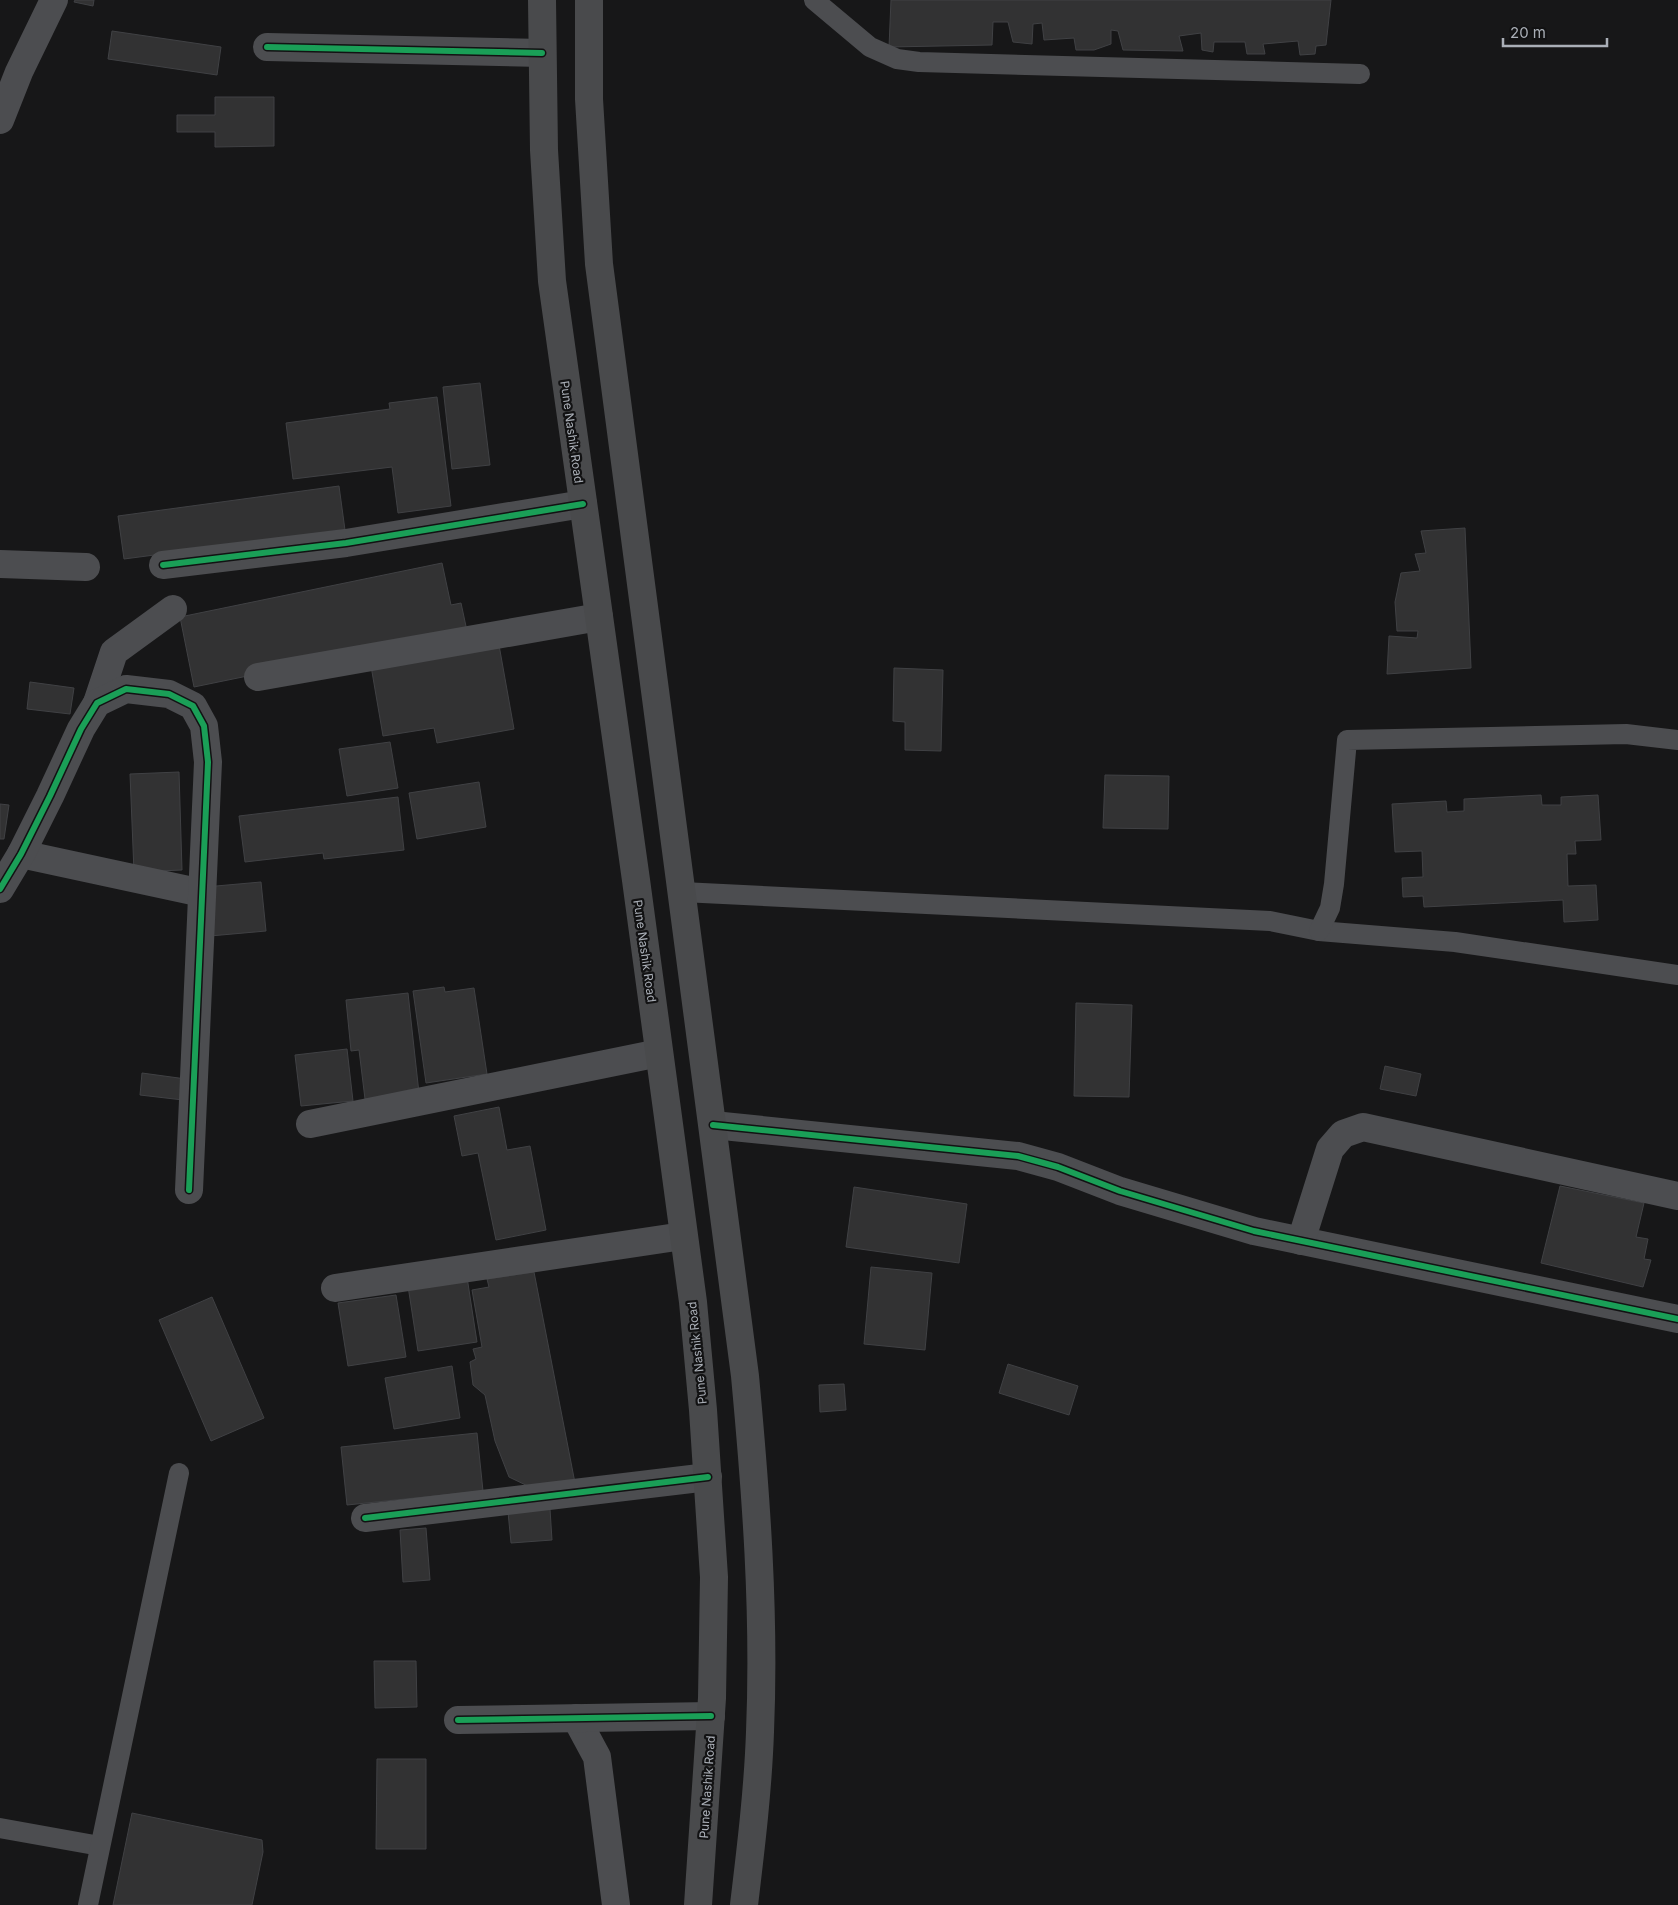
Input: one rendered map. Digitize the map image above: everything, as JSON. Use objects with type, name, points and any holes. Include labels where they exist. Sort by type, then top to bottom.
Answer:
[{"type":"highway","name":"Pune Nashik Road","points":[[542,0],[544,150],[552,281],[693,1302],[708,1477],[714,1577],[711,1716],[698,1905]]},
{"type":"highway","points":[[589,0],[589,99],[599,264],[745,1376],[758,1522],[761,1646],[760,1732],[744,1905]]},
{"type":"street","points":[[0,120],[19,72],[54,0]]},
{"type":"street","points":[[267,47],[542,53]]},
{"type":"street","points":[[163,565],[346,543],[583,504]]},
{"type":"street","points":[[0,564],[86,567]]},
{"type":"street","points":[[0,889],[21,854],[81,729],[97,703],[114,652],[173,609]]},
{"type":"street","points":[[258,677],[599,617]]},
{"type":"street","points":[[97,703],[126,689],[169,694],[193,706],[204,726],[208,762],[189,1190]]},
{"type":"street","points":[[21,854],[202,893]]},
{"type":"street","points":[[310,1124],[659,1053]]},
{"type":"street","points":[[713,1125],[1018,1156],[1058,1167],[1120,1191],[1254,1231],[1678,1320]]},
{"type":"street","points":[[1301,1241],[1330,1150],[1343,1134],[1363,1127],[1678,1196]]},
{"type":"street","points":[[335,1288],[683,1236]]},
{"type":"street","points":[[365,1518],[708,1477]]},
{"type":"street","points":[[458,1720],[711,1716]]},
{"type":"street","points":[[576,1718],[597,1757],[616,1905]]},
{"type":"lane","points":[[814,0],[870,48],[897,59],[919,62],[1360,74]]},
{"type":"lane","points":[[1319,931],[1330,908],[1334,884],[1346,740],[1626,734],[1678,740]]},
{"type":"lane","points":[[682,892],[1270,922],[1319,931],[1455,942],[1678,975]]},
{"type":"lane","points":[[88,1905],[179,1473]]},
{"type":"lane","points":[[0,1828],[100,1846]]},
{"type":"building","points":[[75,0],[94,0],[93,6],[74,2]]},
{"type":"building","points":[[891,0],[1331,0],[1326,45],[1316,46],[1315,54],[1300,55],[1298,41],[1263,44],[1265,54],[1247,54],[1245,42],[1214,42],[1213,52],[1202,50],[1201,33],[1179,36],[1183,51],[1123,50],[1118,31],[1111,30],[1111,44],[1094,50],[1076,50],[1074,38],[1044,40],[1042,23],[1033,24],[1032,44],[1013,42],[1008,22],[993,22],[992,45],[889,47]]},
{"type":"building","points":[[112,31],[221,47],[217,75],[108,59]]},
{"type":"building","points":[[215,97],[274,97],[274,146],[215,147],[215,132],[177,132],[177,115],[215,115]]},
{"type":"building","points":[[480,383],[490,465],[452,469],[443,387]]},
{"type":"building","points":[[437,397],[451,506],[398,513],[392,467],[293,479],[286,423],[390,409],[389,403]]},
{"type":"building","points":[[339,486],[345,530],[124,559],[118,516]]},
{"type":"building","points":[[1465,528],[1471,668],[1387,674],[1389,636],[1417,638],[1418,631],[1397,631],[1395,602],[1401,573],[1420,571],[1415,554],[1426,553],[1421,531]]},
{"type":"building","points":[[442,563],[451,605],[461,603],[467,631],[194,687],[180,617]]},
{"type":"building","points":[[499,645],[514,729],[437,743],[434,728],[383,736],[371,666]]},
{"type":"building","points":[[894,668],[943,670],[941,751],[905,750],[905,722],[893,721]]},
{"type":"building","points":[[30,682],[74,688],[70,714],[27,709]]},
{"type":"building","points":[[390,742],[398,788],[347,796],[339,749]]},
{"type":"building","points":[[179,772],[182,870],[134,872],[130,774]]},
{"type":"building","points":[[1105,775],[1169,776],[1168,829],[1103,828]]},
{"type":"building","points":[[479,782],[486,827],[417,839],[409,793]]},
{"type":"building","points":[[1541,795],[1542,805],[1561,805],[1561,797],[1598,795],[1601,840],[1575,841],[1576,854],[1567,854],[1568,886],[1596,885],[1598,920],[1564,922],[1563,900],[1424,907],[1423,896],[1403,897],[1402,878],[1423,877],[1422,851],[1395,852],[1392,804],[1446,801],[1447,812],[1464,811],[1464,799]]},
{"type":"building","points":[[398,797],[404,850],[324,859],[323,853],[245,862],[239,816]]},
{"type":"building","points":[[0,804],[9,805],[4,839],[0,839]]},
{"type":"building","points":[[261,882],[266,931],[210,936],[205,887]]},
{"type":"building","points":[[444,987],[445,992],[474,988],[487,1074],[426,1083],[413,991]]},
{"type":"building","points":[[408,993],[419,1093],[365,1099],[359,1050],[351,1051],[346,1000]]},
{"type":"building","points":[[1076,1003],[1132,1005],[1129,1097],[1074,1096]]},
{"type":"building","points":[[347,1049],[353,1101],[301,1106],[295,1055]]},
{"type":"building","points":[[1385,1066],[1421,1074],[1416,1096],[1380,1089]]},
{"type":"building","points":[[142,1073],[186,1079],[183,1100],[140,1095]]},
{"type":"building","points":[[499,1107],[507,1150],[530,1146],[546,1230],[496,1240],[478,1153],[462,1156],[454,1116]]},
{"type":"building","points":[[1560,1186],[1644,1203],[1636,1237],[1648,1239],[1644,1259],[1651,1260],[1643,1287],[1541,1263]]},
{"type":"building","points":[[854,1187],[967,1204],[959,1263],[846,1247]]},
{"type":"building","points":[[871,1267],[932,1273],[925,1350],[864,1344]]},
{"type":"building","points":[[534,1272],[575,1483],[532,1488],[509,1477],[495,1441],[485,1395],[473,1385],[470,1362],[476,1359],[473,1349],[482,1347],[472,1290],[489,1287],[487,1279]]},
{"type":"building","points":[[467,1277],[477,1342],[418,1351],[408,1286]]},
{"type":"building","points":[[396,1295],[406,1357],[348,1366],[338,1303]]},
{"type":"building","points":[[212,1297],[264,1418],[211,1441],[159,1320]]},
{"type":"building","points":[[1008,1364],[1078,1386],[1069,1415],[999,1393]]},
{"type":"building","points":[[452,1366],[460,1418],[394,1429],[385,1378]]},
{"type":"building","points":[[844,1384],[846,1410],[820,1412],[819,1385]]},
{"type":"building","points":[[477,1433],[483,1491],[347,1505],[341,1447]]},
{"type":"building","points":[[550,1509],[552,1540],[511,1543],[508,1512]]},
{"type":"building","points":[[426,1528],[430,1580],[403,1582],[400,1530]]},
{"type":"building","points":[[374,1661],[416,1661],[417,1707],[375,1708]]},
{"type":"building","points":[[377,1759],[426,1759],[426,1849],[376,1849]]},
{"type":"building","points":[[132,1813],[262,1840],[263,1852],[252,1905],[113,1905]]},
{"type":"cycle path","points":[[267,47],[542,53]]},
{"type":"cycle path","points":[[163,565],[346,543],[583,504]]},
{"type":"cycle path","points":[[0,889],[21,854],[81,729],[97,703],[126,689],[169,694],[193,706],[204,726],[208,762],[189,1190]]},
{"type":"cycle path","points":[[713,1125],[1018,1156],[1058,1167],[1120,1191],[1254,1231],[1678,1319]]},
{"type":"cycle path","points":[[365,1518],[708,1477]]},
{"type":"cycle path","points":[[458,1720],[711,1716]]}]
